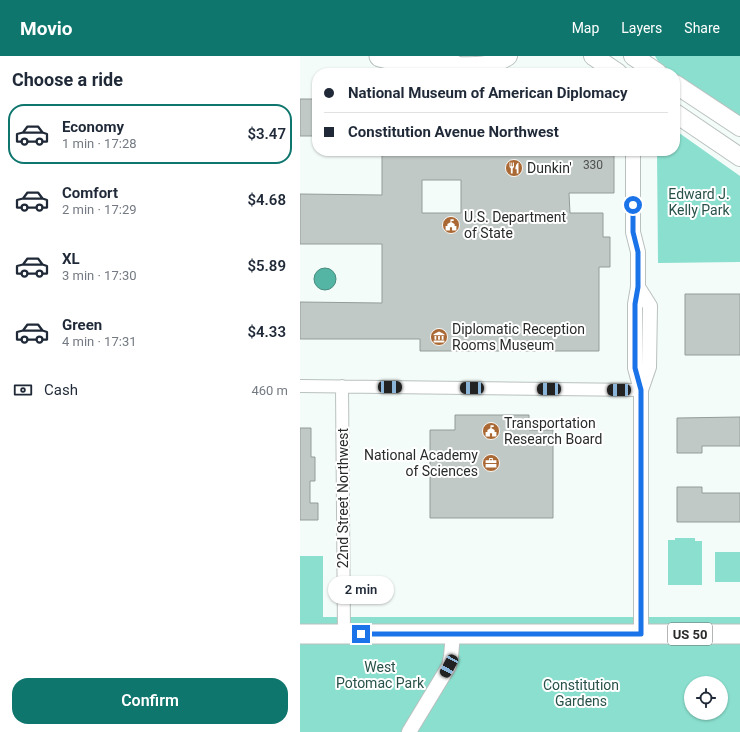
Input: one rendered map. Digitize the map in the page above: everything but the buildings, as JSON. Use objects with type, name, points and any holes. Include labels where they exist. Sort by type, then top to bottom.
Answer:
[{"type":"highway","points":[[380,56],[455,66]]},
{"type":"highway","name":"US 50","points":[[300,634],[740,634]]},
{"type":"main road","points":[[455,66],[479,56]]},
{"type":"main road","points":[[455,66],[474,67],[487,65],[508,56]]},
{"type":"main road","points":[[593,56],[611,68]]},
{"type":"main road","points":[[637,61],[649,68]]},
{"type":"main road","points":[[680,87],[740,127]]},
{"type":"main road","points":[[680,116],[740,157]]},
{"type":"street","points":[[633,156],[633,232],[638,252],[638,287],[635,304],[635,368],[641,390],[641,634]]},
{"type":"street","points":[[300,386],[641,390]]},
{"type":"street","name":"22nd Street Northwest","points":[[342,386],[344,634]]},
{"type":"street","points":[[409,732],[449,666],[453,634]]},
{"type":"green space","points":[[655,56],[740,56],[740,116],[680,77],[680,68],[667,68],[659,63]]},
{"type":"green space","name":"Edward J. Kelly Park","points":[[680,134],[740,176],[740,262],[658,263],[657,156],[680,156]]},
{"type":"green space","points":[[675,538],[695,538],[695,541],[702,541],[702,585],[668,585],[668,540],[675,540]]},
{"type":"green space","points":[[715,552],[740,552],[740,582],[715,582]]},
{"type":"green space","points":[[300,556],[323,556],[323,617],[740,617],[740,732],[300,732]]},
{"type":"shaded area","points":[[321,268],[329,268],[336,275],[336,283],[329,290],[321,290],[314,283],[314,275]]},
{"type":"place","name":"Dunkin'","points":[[514,168]]},
{"type":"place","name":"U.S. Department of State","points":[[451,225]]},
{"type":"place","name":"Diplomatic Reception Rooms Museum","points":[[439,337]]},
{"type":"place","name":"Transportation Research Board","points":[[491,431]]},
{"type":"place","name":"National Academy of Sciences","points":[[491,463]]},
{"type":"route","points":[[361,634],[641,634],[641,390],[635,368],[635,304],[638,287],[638,252],[633,232],[633,205]]},
{"type":"park label","name":"West Potomac Park","points":[[380,676]]},
{"type":"park label","name":"Constitution Gardens","points":[[581,694]]}]
